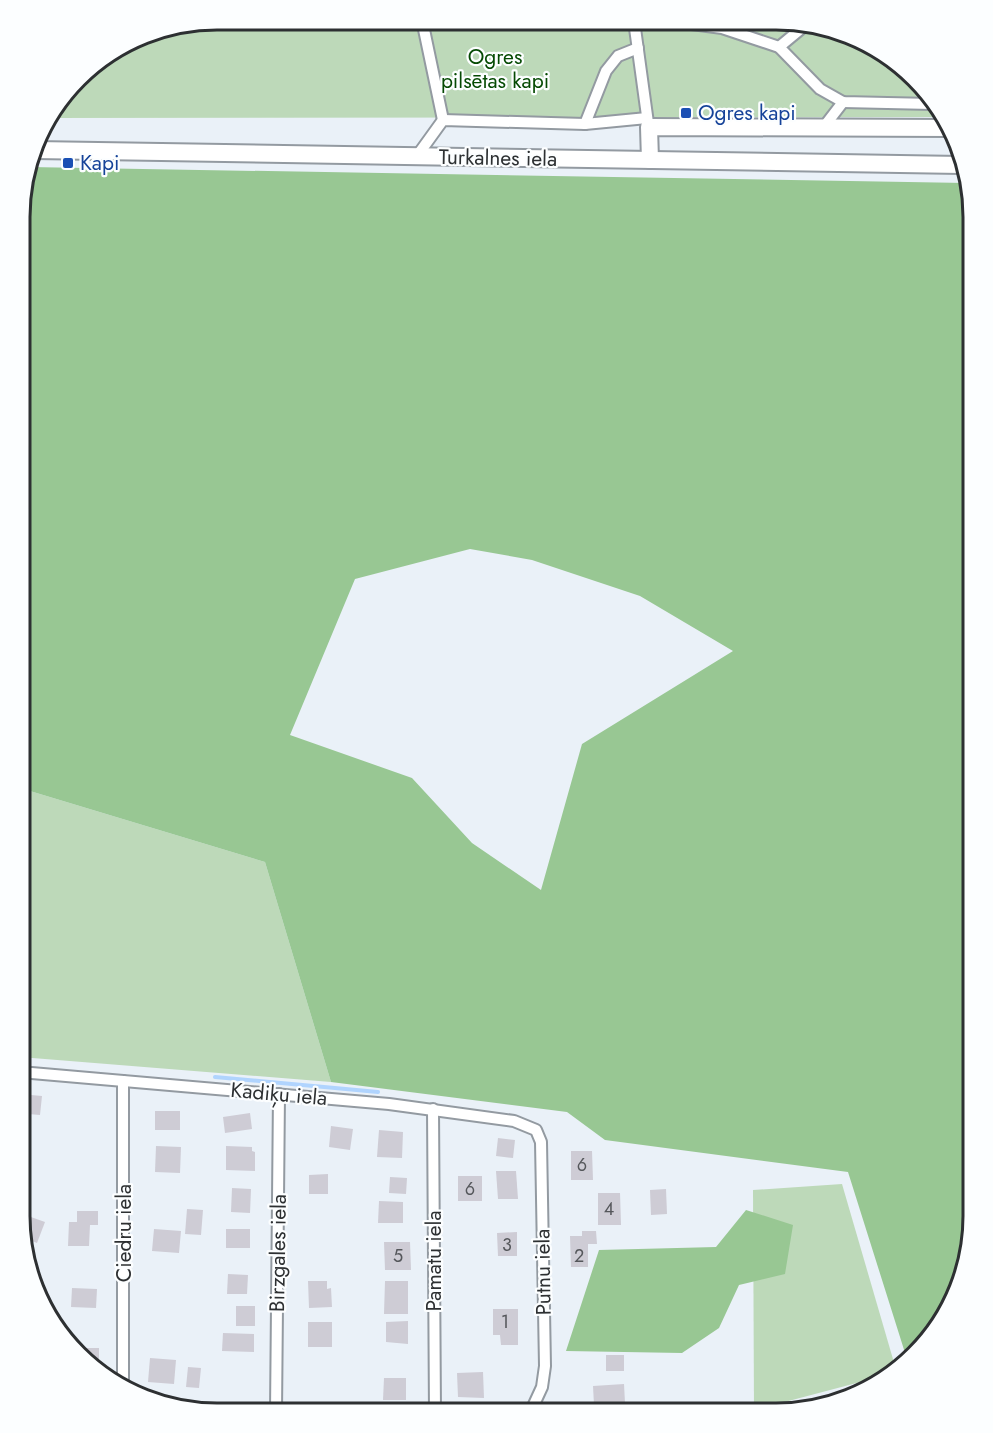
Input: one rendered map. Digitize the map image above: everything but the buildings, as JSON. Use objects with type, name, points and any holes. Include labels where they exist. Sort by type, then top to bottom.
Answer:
[{"type":"main road","points":[[650,160],[648,122],[823,128],[941,128]]},
{"type":"main road","name":"Turkalnes iela","points":[[42,150],[955,165]]},
{"type":"street","points":[[417,156],[443,120],[424,30]]},
{"type":"street","points":[[443,120],[585,124],[648,122],[635,30]]},
{"type":"street","points":[[738,30],[779,47],[820,89],[843,102],[925,104]]},
{"type":"street","points":[[779,47],[797,32]]},
{"type":"street","points":[[585,124],[606,71],[618,56],[638,48]]},
{"type":"street","points":[[823,128],[843,102]]},
{"type":"street","name":"Kadiķu iela","points":[[30,1073],[433,1109],[514,1121],[536,1130]]},
{"type":"street","name":"Ciedru iela","points":[[123,1081],[123,1378]]},
{"type":"street","name":"Birzgales iela","points":[[276,1403],[279,1094]]},
{"type":"street","name":"Pamatu iela","points":[[433,1109],[435,1403]]},
{"type":"street","name":"Putnu iela","points":[[536,1130],[541,1142],[544,1366],[539,1403]]},
{"type":"green space","name":"Ogres pilsētas kapi","points":[[204,30],[776,30],[801,32],[825,36],[870,55],[899,76],[917,94],[934,117],[58,118],[76,94],[113,61],[145,44],[168,36]]},
{"type":"green space","points":[[36,167],[959,183],[963,217],[963,1229],[953,1276],[944,1299],[932,1320],[905,1351],[848,1172],[605,1140],[567,1112],[331,1082],[265,862],[30,791],[30,217]],"holes":[[[470,549],[532,560],[640,596],[733,651],[582,744],[541,890],[472,843],[412,778],[290,735],[355,579]]]},
{"type":"green space","points":[[30,791],[265,862],[331,1082],[30,1058]]},
{"type":"green space","points":[[842,1184],[894,1361],[880,1372],[864,1381],[781,1403],[754,1403],[753,1190]]},
{"type":"green space","points":[[746,1210],[793,1225],[785,1274],[739,1285],[719,1328],[682,1353],[566,1351],[599,1250],[716,1247]]},
{"type":"waterway","points":[[215,1077],[378,1092]]},
{"type":"place","name":"Ogres kapi","points":[[686,113]]},
{"type":"place","name":"Kapi","points":[[68,163]]}]
